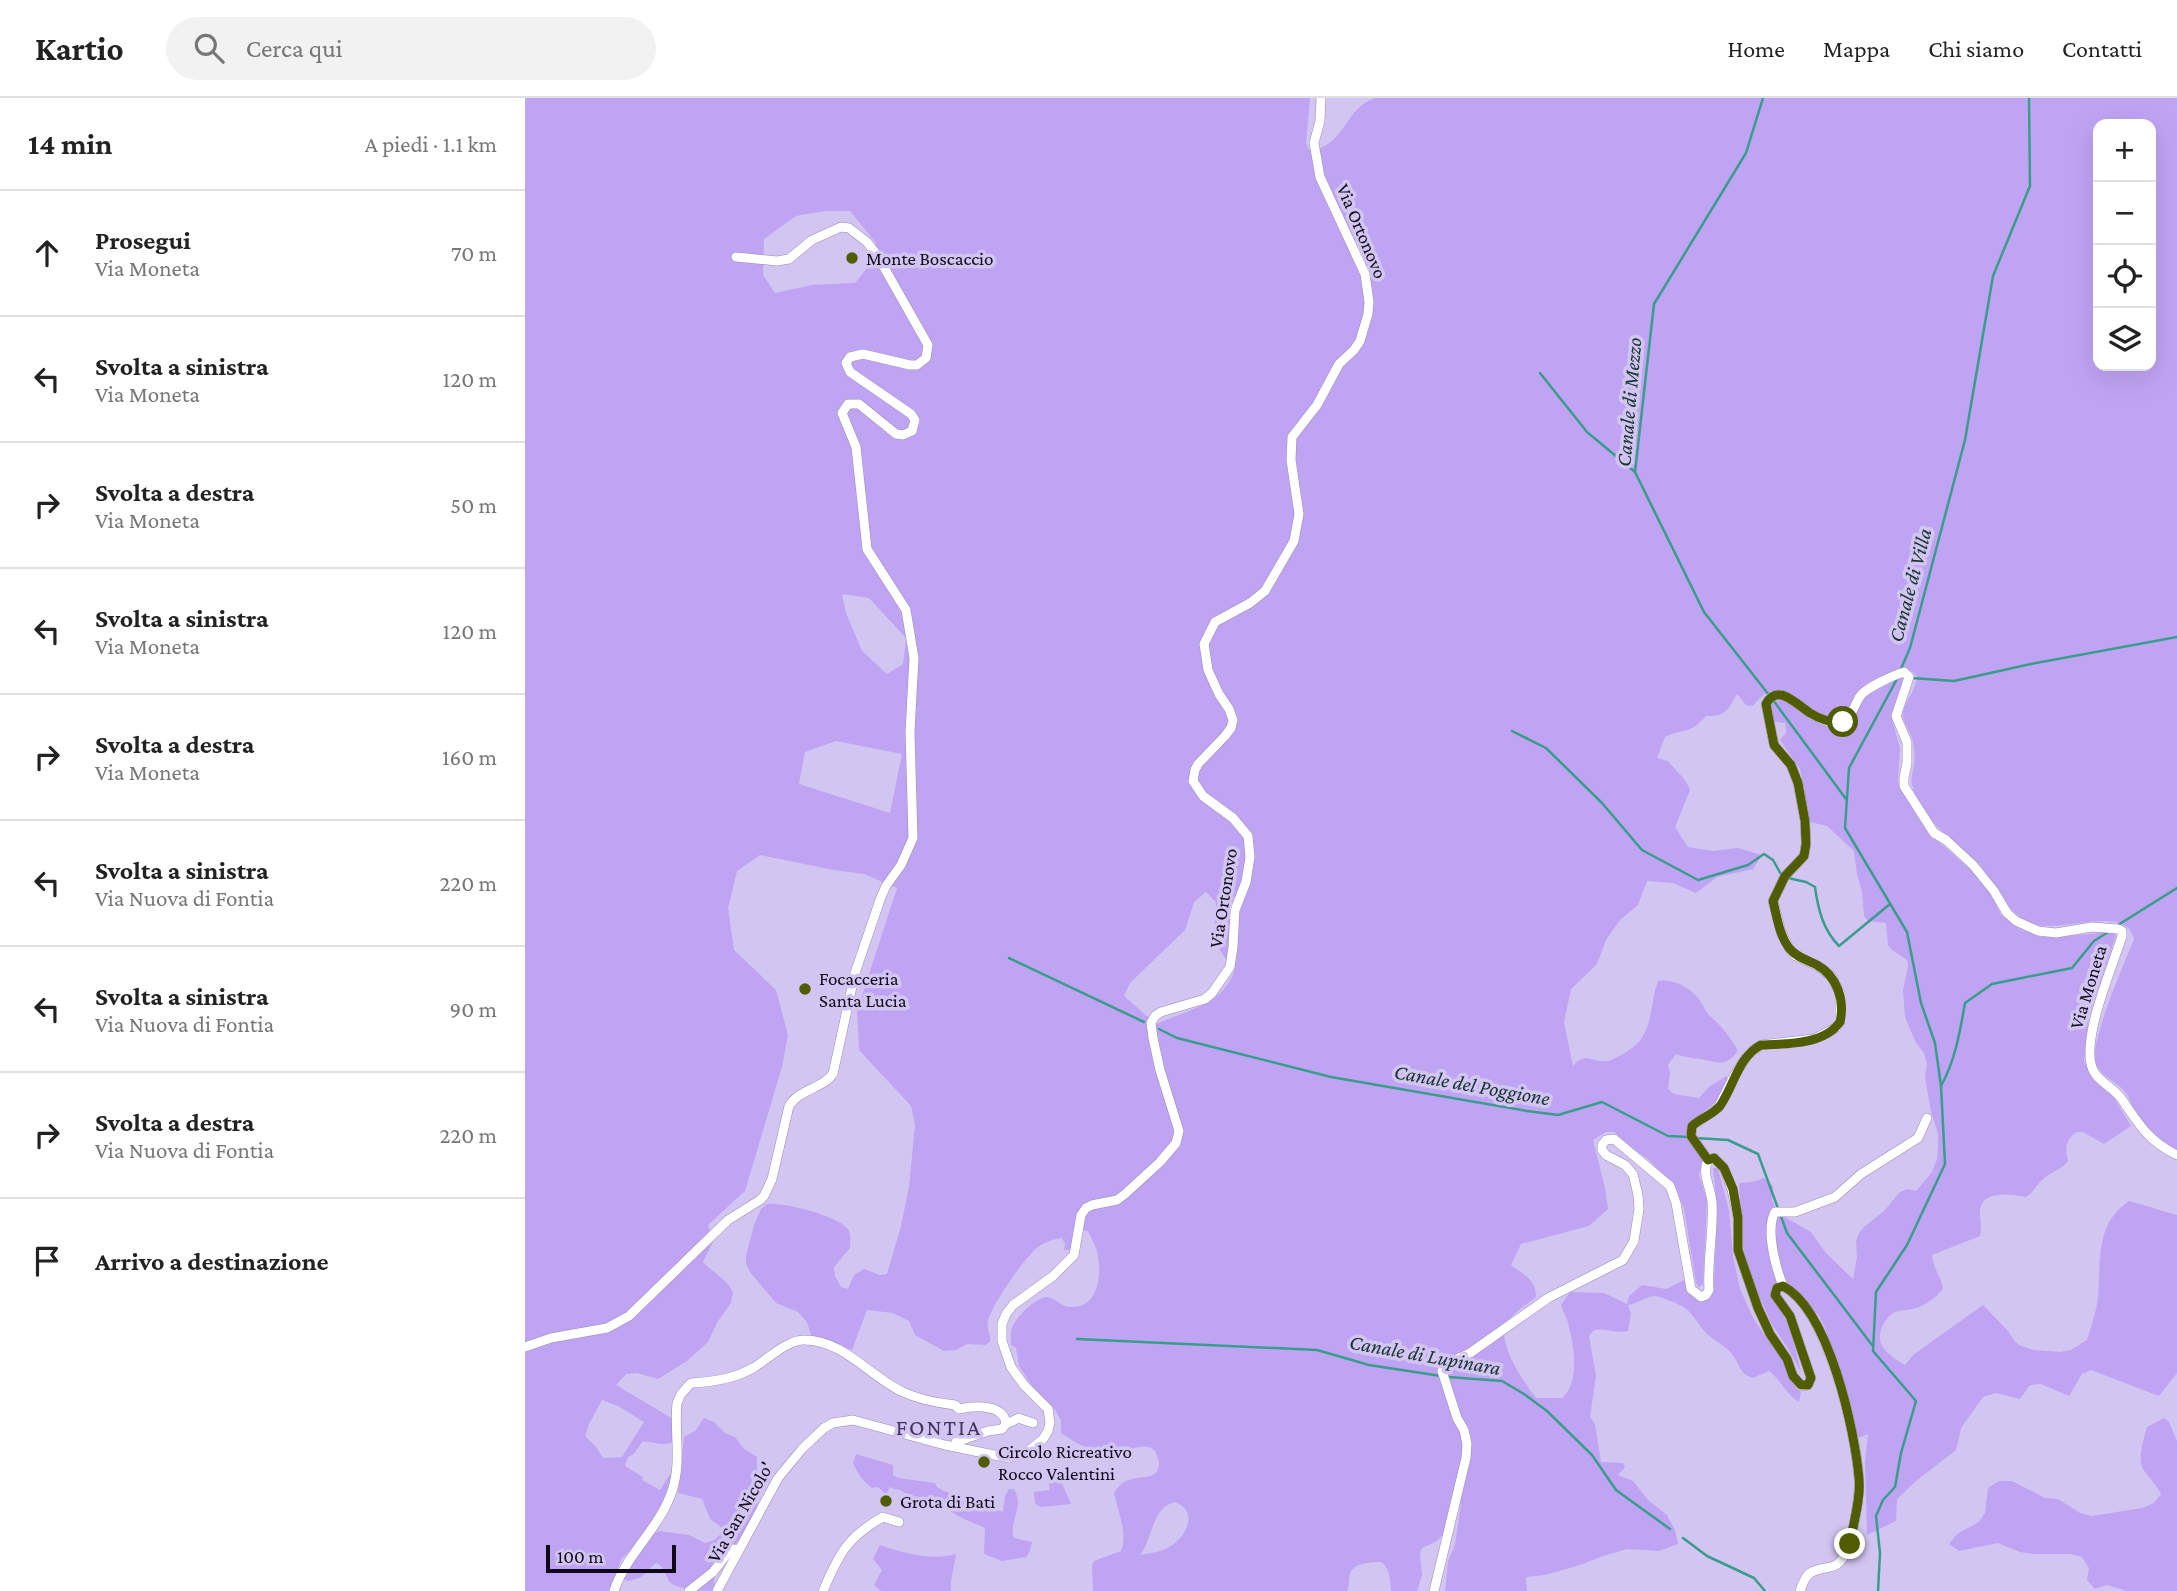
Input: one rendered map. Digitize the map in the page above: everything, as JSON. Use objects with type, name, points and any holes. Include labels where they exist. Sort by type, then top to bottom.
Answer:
[{"type":"street","name":"Via Ortonovo","points":[[1041,1427],[1050,1423],[1048,1409],[1024,1385],[1011,1367],[1002,1341],[1002,1324],[1013,1305],[1053,1276],[1074,1255],[1081,1215],[1086,1208],[1117,1200],[1125,1195],[1174,1147],[1179,1137],[1160,1070],[1151,1023],[1161,1012],[1205,999],[1230,967],[1235,910],[1247,882],[1250,858],[1248,836],[1233,818],[1203,796],[1193,781],[1198,764],[1225,736],[1233,720],[1208,670],[1204,644],[1215,622],[1250,603],[1265,591],[1294,541],[1299,514],[1291,460],[1292,437],[1317,405],[1339,364],[1355,350],[1368,314],[1365,274],[1317,167],[1314,143],[1321,98]]},
{"type":"street","points":[[525,1347],[551,1338],[607,1328],[629,1316],[728,1220],[764,1196],[772,1179],[789,1106],[799,1096],[824,1084],[833,1074],[855,973],[885,886],[901,865],[913,838],[910,773],[914,658],[907,610],[867,549],[856,447],[842,413],[848,404],[859,404],[896,434],[903,435],[912,431],[915,420],[911,414],[850,372],[846,363],[850,357],[863,354],[917,365],[926,358],[928,345],[877,255],[867,242],[849,228],[841,227],[812,240],[789,259],[778,261],[736,257]]},
{"type":"street","name":"Via Moneta","points":[[1708,1160],[1691,1136],[1692,1126],[1718,1108],[1747,1056],[1761,1045],[1814,1039],[1831,1031],[1840,1022],[1840,993],[1831,976],[1797,956],[1789,948],[1781,932],[1773,901],[1785,876],[1804,856],[1805,821],[1798,783],[1791,765],[1774,745],[1766,704],[1769,698],[1775,695],[1789,696],[1808,712],[1825,720],[1843,722],[1850,716],[1861,696],[1902,672],[1909,677],[1896,716],[1907,742],[1904,786],[1934,833],[1946,840],[1973,865],[1994,891],[2007,914],[2016,922],[2038,931],[2056,933],[2092,927],[2118,929],[2122,932],[2096,1013],[2088,1052],[2095,1073],[2115,1090],[2150,1139],[2177,1155]]},
{"type":"street","points":[[1783,1286],[1773,1245],[1773,1215],[1779,1211],[1795,1212],[1835,1197],[1861,1174],[1919,1138],[1927,1118]]},
{"type":"street","points":[[1434,1591],[1467,1444],[1442,1371],[1445,1364],[1470,1353],[1548,1298],[1623,1260],[1634,1241],[1639,1209],[1638,1195],[1633,1174],[1625,1164],[1606,1155],[1602,1150],[1606,1140],[1614,1139],[1670,1186],[1677,1203],[1691,1289],[1698,1296],[1706,1295],[1709,1290],[1712,1200],[1705,1165],[1708,1160],[1714,1158],[1721,1162],[1733,1189],[1738,1218],[1738,1250],[1758,1308],[1770,1334],[1787,1359],[1797,1383],[1808,1385],[1811,1378],[1790,1316],[1775,1295],[1777,1288],[1783,1286],[1789,1289],[1810,1315],[1825,1342],[1847,1409],[1859,1482],[1850,1544],[1845,1554],[1831,1569],[1811,1573],[1800,1591]]},
{"type":"street","points":[[614,1591],[621,1574],[663,1511],[671,1493],[677,1469],[677,1403],[691,1383],[719,1381],[746,1372],[797,1340],[817,1341],[865,1365],[902,1391],[955,1405],[959,1409],[983,1406],[1002,1414],[1006,1418],[1006,1424]]},
{"type":"street","points":[[1020,1419],[1041,1427],[1039,1443],[1019,1456],[1009,1458],[977,1452],[978,1447],[956,1442],[1002,1429],[1006,1424],[1020,1419]]},
{"type":"street","name":"Via San Nicolo'","points":[[717,1591],[770,1490],[786,1466],[824,1428],[833,1423],[853,1420],[977,1452]]},
{"type":"street","points":[[823,1591],[840,1555],[860,1531],[883,1517],[899,1522]]},
{"type":"street","points":[[689,1591],[713,1572],[731,1549],[737,1552]]},
{"type":"shaded area","points":[[525,98],[1310,98],[1306,143],[1309,150],[1330,143],[1356,110],[1375,98],[2177,98],[2177,1151],[2147,1129],[2125,1091],[2101,1072],[2095,1062],[2103,1020],[2134,939],[2128,928],[2118,922],[2104,921],[2055,926],[2028,922],[2006,903],[1980,865],[1933,822],[1915,793],[1912,782],[1912,738],[1903,716],[1916,682],[1917,677],[1913,672],[1901,668],[1869,684],[1860,691],[1844,713],[1833,719],[1783,691],[1764,695],[1753,706],[1746,705],[1737,694],[1722,714],[1706,716],[1690,729],[1665,737],[1657,758],[1668,761],[1690,790],[1675,827],[1688,847],[1713,851],[1738,848],[1762,855],[1753,869],[1717,877],[1696,893],[1673,883],[1647,881],[1638,905],[1620,920],[1606,940],[1597,964],[1571,989],[1564,1022],[1573,1066],[1585,1058],[1611,1060],[1631,1049],[1642,1038],[1658,981],[1670,981],[1688,988],[1697,997],[1738,1051],[1725,1062],[1676,1054],[1668,1065],[1668,1089],[1674,1094],[1699,1098],[1710,1086],[1727,1076],[1723,1094],[1696,1118],[1687,1134],[1690,1142],[1703,1156],[1699,1175],[1707,1200],[1703,1284],[1699,1287],[1696,1283],[1684,1209],[1677,1190],[1648,1159],[1614,1132],[1606,1132],[1593,1140],[1608,1209],[1589,1226],[1521,1244],[1511,1265],[1532,1282],[1536,1297],[1517,1312],[1504,1331],[1513,1362],[1536,1398],[1562,1398],[1571,1384],[1574,1365],[1568,1321],[1561,1305],[1570,1292],[1604,1293],[1627,1304],[1629,1296],[1642,1285],[1666,1289],[1684,1280],[1693,1297],[1700,1300],[1708,1298],[1714,1277],[1716,1233],[1713,1168],[1718,1168],[1729,1211],[1733,1256],[1740,1289],[1753,1318],[1779,1355],[1791,1380],[1801,1391],[1799,1402],[1769,1371],[1753,1378],[1745,1374],[1729,1351],[1706,1333],[1683,1307],[1654,1296],[1628,1305],[1631,1314],[1628,1331],[1594,1330],[1589,1336],[1596,1376],[1590,1417],[1595,1424],[1601,1462],[1623,1463],[1625,1467],[1618,1475],[1633,1481],[1648,1500],[1667,1515],[1675,1530],[1678,1544],[1659,1551],[1627,1549],[1545,1575],[1526,1577],[1527,1591],[1445,1591],[1448,1561],[1455,1545],[1461,1503],[1450,1511],[1442,1536],[1422,1548],[1422,1575],[1417,1591],[1391,1591],[1388,1571],[1381,1562],[1372,1562],[1352,1570],[1347,1591],[1093,1591],[1094,1561],[1121,1551],[1123,1544],[1123,1530],[1114,1493],[1130,1479],[1156,1473],[1158,1458],[1155,1451],[1149,1447],[1112,1454],[1100,1453],[1061,1433],[1061,1421],[1056,1411],[1034,1389],[1019,1366],[1016,1348],[1011,1345],[1012,1328],[1017,1319],[1037,1300],[1047,1297],[1072,1307],[1081,1305],[1094,1295],[1099,1278],[1099,1259],[1088,1231],[1082,1230],[1070,1250],[1064,1250],[1062,1238],[1037,1248],[1009,1282],[990,1314],[990,1342],[985,1345],[967,1344],[956,1350],[944,1351],[915,1335],[909,1321],[893,1313],[867,1310],[852,1350],[811,1335],[807,1322],[798,1312],[776,1303],[746,1264],[754,1225],[761,1209],[767,1204],[774,1204],[825,1216],[845,1226],[849,1231],[850,1248],[834,1267],[841,1287],[848,1289],[854,1275],[864,1269],[880,1275],[887,1274],[909,1187],[915,1125],[911,1106],[859,1050],[857,1011],[897,888],[864,874],[760,855],[737,871],[728,908],[734,950],[776,990],[788,1035],[782,1067],[745,1191],[708,1225],[713,1242],[703,1262],[730,1287],[733,1292],[731,1303],[708,1342],[687,1361],[658,1379],[637,1373],[626,1374],[616,1385],[673,1419],[674,1441],[666,1444],[642,1442],[634,1454],[628,1457],[625,1466],[660,1490],[670,1474],[673,1476],[663,1504],[634,1547],[621,1559],[611,1591],[525,1591]],"holes":[[[825,211],[850,211],[876,243],[867,268],[855,283],[812,285],[775,293],[763,275],[764,239],[796,216]],[[842,594],[869,598],[906,638],[903,664],[887,674],[862,651],[846,613]],[[836,741],[902,754],[890,813],[799,784],[805,752]],[[1206,892],[1216,902],[1214,932],[1218,947],[1234,972],[1221,992],[1212,1000],[1156,1024],[1124,996],[1130,983],[1185,930],[1194,902]],[[602,1400],[618,1406],[644,1422],[622,1457],[603,1458],[585,1436]],[[1175,1502],[1186,1511],[1186,1529],[1178,1540],[1168,1547],[1140,1555],[1157,1517],[1167,1505]]]},
{"type":"shaded area","points":[[1902,677],[1905,679],[1891,716],[1900,748],[1898,780],[1900,788],[1926,830],[1976,875],[1990,893],[2001,915],[2021,930],[2042,937],[2110,932],[2116,935],[2089,1016],[2084,1061],[2093,1080],[2114,1098],[2131,1126],[2104,1144],[2083,1132],[2077,1132],[2067,1144],[2068,1161],[2043,1179],[2029,1195],[1997,1195],[1985,1200],[1981,1205],[1980,1236],[1932,1255],[1943,1289],[1921,1306],[1892,1314],[1884,1323],[1881,1343],[1888,1353],[1905,1365],[1913,1355],[1983,1305],[2019,1345],[2033,1350],[2071,1350],[2087,1340],[2097,1302],[2100,1256],[2105,1232],[2110,1220],[2129,1201],[2177,1215],[2177,1373],[2159,1396],[2091,1370],[2082,1374],[2069,1396],[2041,1384],[2030,1385],[2020,1399],[1996,1393],[1983,1397],[1961,1428],[1956,1450],[1897,1499],[1896,1521],[1867,1535],[1865,1462],[1868,1434],[1856,1439],[1849,1401],[1819,1316],[1790,1284],[1784,1281],[1775,1284],[1772,1293],[1788,1325],[1801,1372],[1771,1323],[1750,1275],[1742,1243],[1739,1183],[1764,1178],[1773,1186],[1772,1200],[1778,1213],[1811,1232],[1826,1253],[1853,1279],[1859,1233],[1884,1211],[1900,1192],[1908,1189],[1916,1191],[1932,1172],[1937,1159],[1938,1134],[1925,1077],[1927,1065],[1924,1053],[1916,1043],[1905,1017],[1903,990],[1907,960],[1888,945],[1886,923],[1868,921],[1864,916],[1854,851],[1827,826],[1810,822],[1800,769],[1780,740],[1786,733],[1785,723],[1771,721],[1770,705],[1782,698],[1828,725],[1840,728],[1851,722],[1863,698]]},
{"type":"shaded area","points":[[704,1418],[735,1437],[744,1449],[757,1457],[757,1472],[764,1480],[755,1492],[755,1517],[717,1572],[714,1584],[722,1591],[678,1587],[669,1581],[663,1568],[656,1563],[641,1577],[627,1581],[623,1579],[649,1538],[658,1531],[689,1535],[705,1543],[722,1533],[722,1528],[710,1519],[702,1499],[678,1493],[684,1437],[695,1431]]},
{"type":"shaded area","points":[[2164,1418],[2169,1422],[2177,1441],[2177,1591],[2127,1591],[2107,1585],[2095,1589],[2087,1580],[2089,1568],[2082,1557],[2070,1554],[2033,1554],[1998,1543],[1959,1551],[1949,1544],[1957,1534],[1979,1522],[1985,1513],[1988,1488],[1999,1481],[2012,1481],[2045,1498],[2058,1499],[2080,1513],[2092,1516],[2142,1508],[2154,1503],[2161,1494],[2141,1465],[2141,1454],[2147,1427]]},
{"type":"shaded area","points":[[856,1454],[893,1465],[893,1475],[898,1478],[935,1483],[944,1491],[1003,1512],[1005,1496],[1009,1489],[1014,1489],[1018,1502],[1013,1526],[1014,1538],[1032,1542],[1030,1551],[1026,1557],[1002,1561],[984,1554],[985,1528],[960,1517],[938,1502],[932,1500],[927,1511],[911,1505],[911,1496],[898,1489],[890,1487],[886,1495],[878,1487],[872,1488],[861,1477],[853,1463]]},
{"type":"shaded area","points":[[1056,1470],[1071,1504],[1041,1507],[1035,1504],[1034,1492],[1050,1490],[1047,1473]]},
{"type":"shaded area","points":[[880,1545],[927,1556],[956,1554],[951,1591],[881,1591],[874,1585],[882,1570],[873,1559]]},
{"type":"waterway","name":"Canale di Mezzo","points":[[1763,98],[1746,153],[1654,304],[1635,472],[1704,612],[1769,695]]},
{"type":"waterway","name":"Canale di Villa","points":[[1900,671],[1910,648],[1965,440],[1993,276],[2030,186],[2029,98]]},
{"type":"waterway","name":"Canale di Villa","points":[[1540,373],[1587,432],[1635,472]]},
{"type":"waterway","points":[[1912,678],[1954,681],[2177,637]]},
{"type":"waterway","name":"Canale di Villa","points":[[1878,1591],[1880,1553],[1876,1516],[1883,1500],[1895,1487],[1901,1453],[1916,1401],[1873,1351],[1876,1292],[1907,1245],[1945,1164],[1941,1086],[1935,1043],[1921,1003],[1907,932],[1845,828],[1849,768],[1898,677]]},
{"type":"waterway","name":"Canale di Mezzo","points":[[1773,700],[1846,799]]},
{"type":"waterway","points":[[1512,731],[1546,748],[1602,803],[1642,850],[1698,880],[1748,865],[1764,854],[1773,860],[1782,876]]},
{"type":"waterway","points":[[1788,878],[1815,887],[1822,919],[1839,946],[1890,904]]},
{"type":"waterway","points":[[2118,925],[2177,888]]},
{"type":"waterway","points":[[1941,1086],[1953,1056],[1965,1003],[1992,984],[2072,968],[2094,941],[2110,931]]},
{"type":"waterway","name":"Canale del Poggione","points":[[1009,958],[1144,1022]]},
{"type":"waterway","name":"Canale del Poggione","points":[[1159,1029],[1177,1038],[1331,1077],[1527,1111],[1558,1115],[1602,1102],[1668,1136],[1689,1137]]},
{"type":"waterway","name":"Canale del Poggione","points":[[1695,1138],[1728,1140],[1758,1154],[1787,1233],[1872,1345]]},
{"type":"waterway","name":"Canale di Lupinara","points":[[1077,1339],[1317,1350],[1369,1365],[1441,1376]]},
{"type":"waterway","name":"Canale di Lupinara","points":[[1448,1377],[1502,1381],[1524,1394],[1547,1411],[1592,1455],[1616,1490],[1670,1529]]},
{"type":"waterway","name":"Canale di Lupinara","points":[[1683,1538],[1707,1556],[1754,1578],[1765,1591]]},
{"type":"place","name":"Monte Boscaccio","points":[[852,258]]},
{"type":"place","name":"Focacceria Santa Lucia","points":[[805,989]]},
{"type":"place","name":"Circolo Ricreativo Rocco Valentini","points":[[984,1462]]},
{"type":"place","name":"Grota di Bati","points":[[886,1501]]},
{"type":"district","name":"FONTIA","points":[[939,1427]]},
{"type":"route","points":[[1843,722],[1825,720],[1808,712],[1789,696],[1775,695],[1769,698],[1766,704],[1774,745],[1791,765],[1798,783],[1806,844],[1804,856],[1785,876],[1773,901],[1781,932],[1789,948],[1797,956],[1831,976],[1840,993],[1840,1022],[1831,1031],[1814,1039],[1761,1045],[1755,1049],[1747,1056],[1733,1078],[1721,1104],[1709,1116],[1692,1126],[1691,1136],[1708,1160],[1714,1158],[1721,1162],[1724,1168],[1733,1189],[1738,1218],[1738,1250],[1758,1308],[1770,1334],[1787,1359],[1797,1383],[1808,1385],[1811,1378],[1790,1316],[1775,1295],[1777,1288],[1783,1286],[1789,1289],[1810,1315],[1825,1342],[1847,1409],[1859,1482],[1850,1544]]}]
